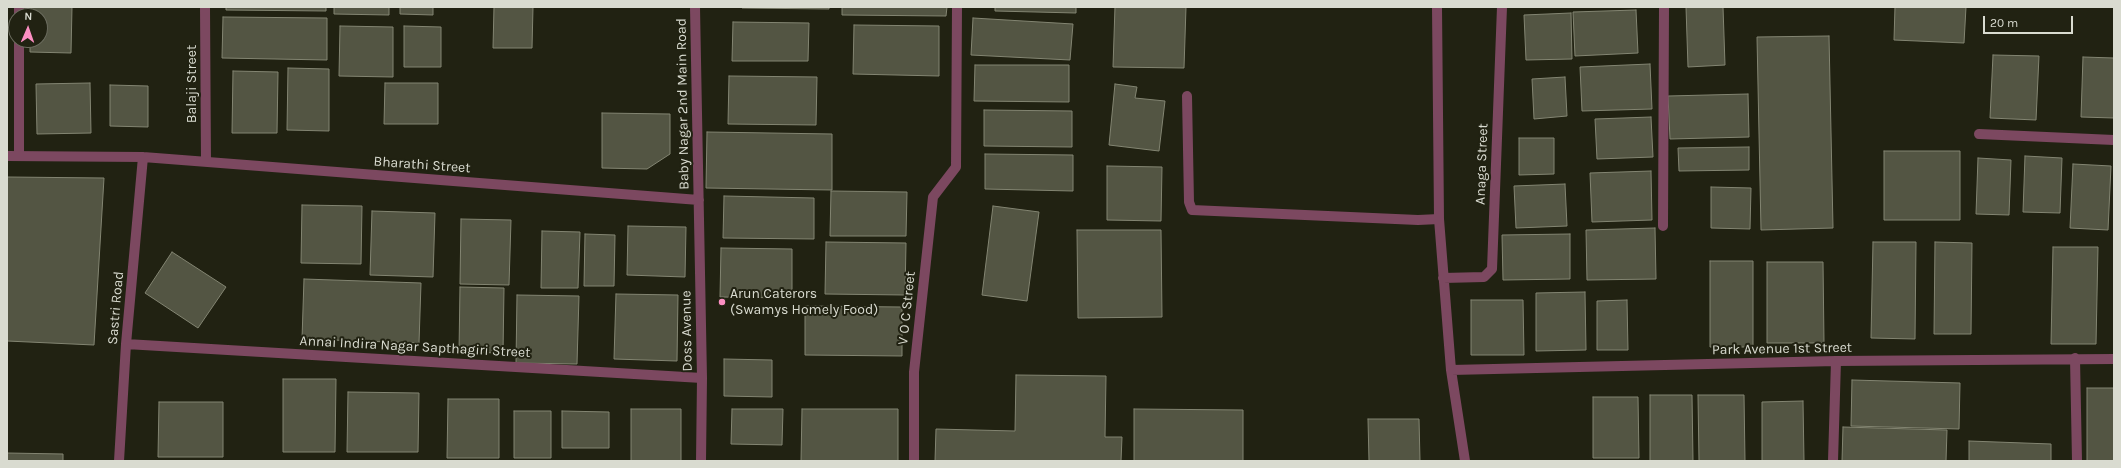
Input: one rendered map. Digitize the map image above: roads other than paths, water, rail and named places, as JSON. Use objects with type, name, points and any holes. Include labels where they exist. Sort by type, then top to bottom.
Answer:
[{"type":"street","name":"Balaji Street","points":[[205,7],[206,162]]},
{"type":"street","name":"Baby Nagar 2nd Main Road","points":[[695,7],[699,200]]},
{"type":"street","name":"V O C Street","points":[[914,461],[914,372],[933,197],[956,167],[957,7]]},
{"type":"street","points":[[1437,7],[1439,219],[1451,370],[1465,461]]},
{"type":"street","name":"Anaga Street","points":[[1443,278],[1484,277],[1492,269],[1502,7]]},
{"type":"street","points":[[1663,226],[1664,7]]},
{"type":"street","points":[[19,48],[19,156]]},
{"type":"street","points":[[1187,96],[1189,202],[1192,210],[1363,218],[1439,219]]},
{"type":"street","points":[[1979,134],[2114,140]]},
{"type":"street","name":"Bharathi Street","points":[[7,156],[143,157],[699,200]]},
{"type":"street","name":"Sastri Road","points":[[119,461],[126,344],[143,157]]},
{"type":"street","name":"Doss Avenue","points":[[699,200],[702,378],[701,461]]},
{"type":"street","name":"Annai Indira Nagar Sapthagiri Street","points":[[126,344],[702,378]]},
{"type":"street","points":[[2075,358],[2077,461]]},
{"type":"street","name":"Park Avenue 1st Street","points":[[1451,370],[1836,361],[2075,358],[2114,359]]},
{"type":"street","points":[[1833,461],[1836,361]]},
{"type":"place","name":"Arun Caterors (Swamys Homely Food)","points":[[722,302]]}]
